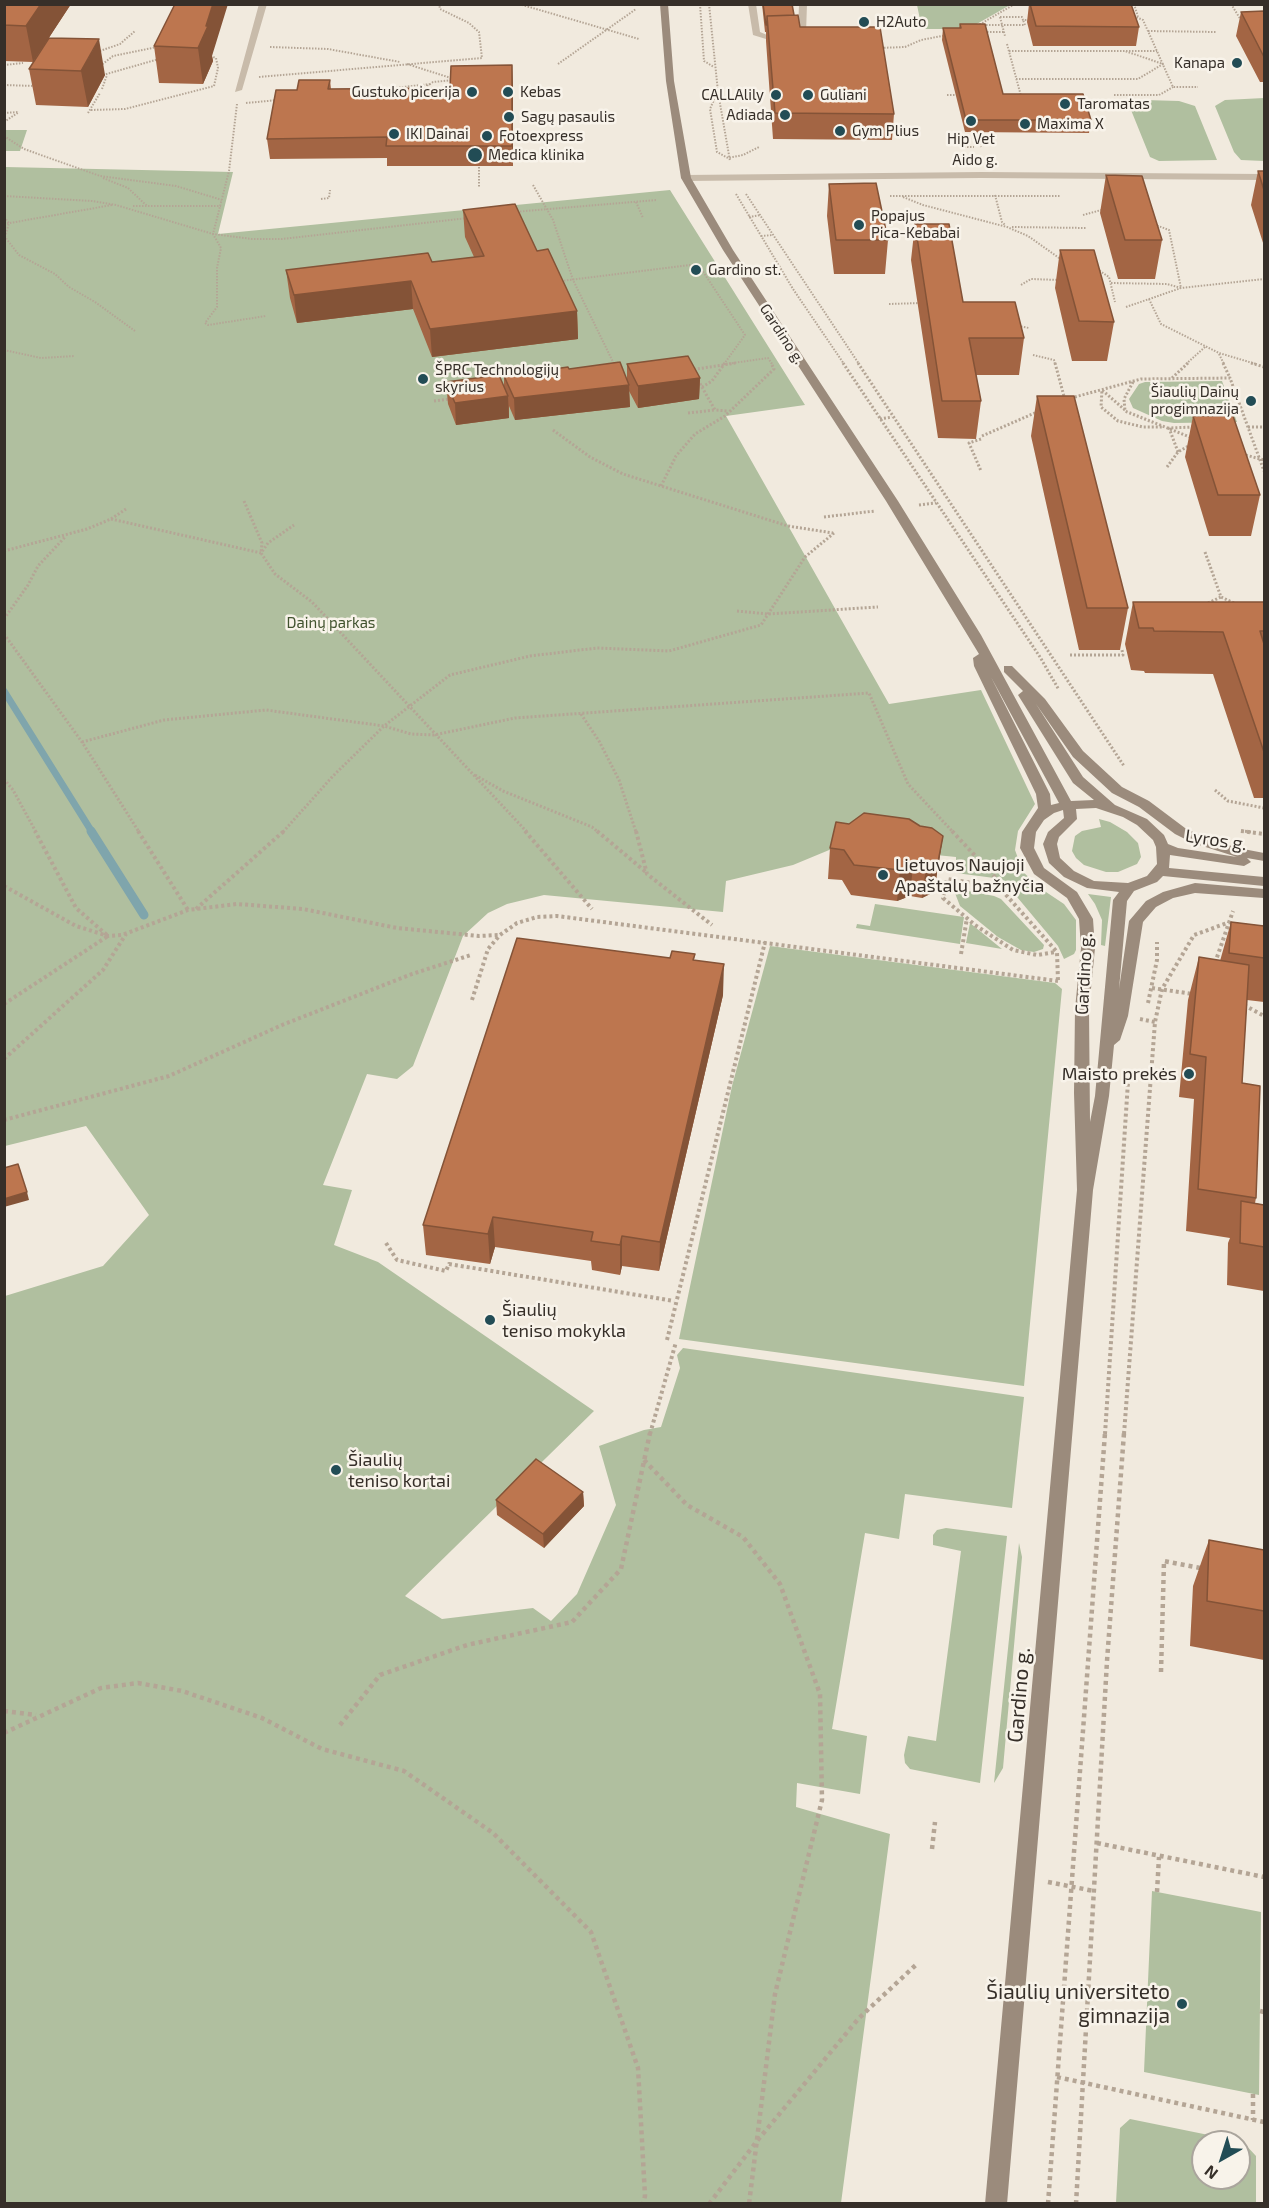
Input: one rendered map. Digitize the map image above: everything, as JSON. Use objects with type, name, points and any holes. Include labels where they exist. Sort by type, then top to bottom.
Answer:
[{"type":"main road","name":"Gardino g.","points":[[664,4],[670,81],[686,177],[734,259],[892,501],[975,635],[1067,805]]},
{"type":"main road","name":"Gardino g.","points":[[975,635],[1008,669],[1078,780],[1090,792],[1115,809],[1142,822],[1152,830],[1163,848]]},
{"type":"main road","points":[[975,635],[980,666],[1043,794],[1045,808],[1043,814]]},
{"type":"main road","points":[[1008,669],[1041,702],[1078,754],[1117,790],[1144,804],[1180,831],[1198,840],[1236,852],[1264,857]]},
{"type":"main road","name":"Gardino g.","points":[[1085,1190],[1081,1093],[1083,1009],[1088,948],[1086,919],[1072,895],[1040,871],[1027,848],[1029,832],[1043,814],[1067,805],[1097,804],[1115,809]]},
{"type":"main road","points":[[1067,805],[1071,813],[1070,819],[1053,835],[1050,844],[1051,853],[1059,866],[1069,874],[1092,885],[1129,888],[1152,879],[1160,872],[1164,864],[1163,848]]},
{"type":"main road","name":"Lyros g.","points":[[1163,848],[1264,865]]},
{"type":"main road","name":"Lyros g.","points":[[1160,872],[1264,882]]},
{"type":"main road","name":"Gardino g.","points":[[996,2204],[1085,1190],[1102,1096],[1120,900],[1129,888]]},
{"type":"main road","points":[[1105,1062],[1121,1016],[1129,975],[1134,928],[1142,913],[1158,899],[1195,888],[1264,893]]},
{"type":"street","points":[[238,90],[263,4]]},
{"type":"street","name":"Aido g.","points":[[686,177],[1264,177]]},
{"type":"lane","points":[[752,4],[756,33],[766,37],[800,36],[803,4]]},
{"type":"path","points":[[243,77],[266,77],[404,63],[482,58],[479,32],[469,23],[440,9],[439,4]]},
{"type":"path","points":[[519,4],[639,39]]},
{"type":"path","points":[[700,4],[704,61],[714,67]]},
{"type":"path","points":[[709,4],[714,67],[728,158],[735,176]]},
{"type":"path","points":[[972,28],[999,15],[1015,4]]},
{"type":"path","points":[[1134,4],[1138,18]]},
{"type":"path","points":[[1231,4],[1242,22]]},
{"type":"path","points":[[558,64],[636,9]]},
{"type":"path","points":[[1128,14],[1143,20],[1173,87]]},
{"type":"path","points":[[979,25],[1025,25],[1022,17],[999,15]]},
{"type":"path","points":[[975,32],[1004,34],[999,15]]},
{"type":"path","points":[[1023,20],[1035,20]]},
{"type":"path","points":[[1132,20],[1143,20]]},
{"type":"path","points":[[95,53],[120,44],[135,31]]},
{"type":"path","points":[[1148,31],[1216,32]]},
{"type":"path","points":[[878,48],[905,47],[921,40],[954,34]]},
{"type":"path","points":[[1007,44],[1021,96]]},
{"type":"path","points":[[252,46],[328,49],[404,63],[458,80],[374,90]]},
{"type":"path","points":[[160,47],[112,56],[96,71],[101,76],[168,56]]},
{"type":"path","points":[[889,53],[890,48]]},
{"type":"path","points":[[1009,51],[1157,51]]},
{"type":"path","points":[[1125,51],[1163,64]]},
{"type":"path","points":[[100,93],[90,112],[125,109],[214,86],[218,68],[216,58],[200,55]]},
{"type":"path","points":[[93,62],[100,66]]},
{"type":"path","points":[[4,65],[23,63]]},
{"type":"path","points":[[1016,79],[1138,79],[1163,64]]},
{"type":"path","points":[[102,89],[107,74]]},
{"type":"path","points":[[426,99],[427,86],[431,84]]},
{"type":"path","points":[[4,86],[37,86]]},
{"type":"path","points":[[1114,95],[1160,95],[1173,87],[1198,87]]},
{"type":"path","points":[[238,90],[229,171],[213,234],[221,248],[217,268],[217,307],[205,323],[208,325],[266,316]]},
{"type":"path","points":[[718,92],[710,109],[717,152],[728,158],[743,155],[759,147]]},
{"type":"path","points":[[947,94],[955,95]]},
{"type":"path","points":[[237,104],[282,100]]},
{"type":"path","points":[[4,113],[19,112],[4,122]]},
{"type":"path","points":[[977,132],[981,147]]},
{"type":"path","points":[[4,136],[24,149],[128,188],[147,206]]},
{"type":"path","points":[[964,147],[974,147]]},
{"type":"path","points":[[479,167],[479,187]]},
{"type":"path","points":[[100,176],[176,186],[222,200]]},
{"type":"path","points":[[533,185],[545,209],[554,220],[573,280],[616,367]]},
{"type":"path","points":[[321,198],[329,198],[330,190]]},
{"type":"path","points":[[1064,697],[1041,657],[880,419],[761,236],[736,192],[743,190],[761,215],[892,417],[1127,770]]},
{"type":"path","points":[[993,190],[1002,222],[1007,227],[1086,228]]},
{"type":"path","points":[[886,191],[922,205],[1007,227],[1028,236],[1065,263]]},
{"type":"path","points":[[4,196],[116,204],[213,234],[252,239],[282,239],[476,217]]},
{"type":"path","points":[[884,196],[1069,196]]},
{"type":"path","points":[[510,213],[657,200]]},
{"type":"path","points":[[636,202],[643,218]]},
{"type":"path","points":[[4,224],[116,204]]},
{"type":"path","points":[[126,207],[221,206]]},
{"type":"path","points":[[1083,215],[1112,206]]},
{"type":"path","points":[[1096,212],[1107,212]]},
{"type":"path","points":[[749,217],[761,215]]},
{"type":"path","points":[[4,217],[9,223]]},
{"type":"path","points":[[9,223],[5,237],[19,255],[55,273],[69,288],[95,302],[135,331]]},
{"type":"path","points":[[1151,224],[1169,230],[1181,288]]},
{"type":"path","points":[[761,236],[773,235]]},
{"type":"path","points":[[551,281],[698,264],[744,335],[712,381],[702,387]]},
{"type":"path","points":[[1095,268],[1110,277],[1115,302]]},
{"type":"path","points":[[1054,280],[1062,273]]},
{"type":"path","points":[[1021,285],[1031,279],[1066,280]]},
{"type":"path","points":[[1126,307],[1181,288],[1264,279]]},
{"type":"path","points":[[1100,281],[1167,284],[1181,288]]},
{"type":"path","points":[[1149,299],[1161,324],[1219,353],[1264,367]]},
{"type":"path","points":[[889,304],[922,303]]},
{"type":"path","points":[[1009,323],[1029,328]]},
{"type":"path","points":[[1172,379],[1205,346]]},
{"type":"path","points":[[4,350],[41,358],[75,356]]},
{"type":"path","points":[[1219,353],[1262,460],[1264,471]]},
{"type":"path","points":[[1033,355],[1054,360],[1065,400]]},
{"type":"path","points":[[661,486],[676,456],[695,434],[725,416],[774,369],[768,358],[679,371]]},
{"type":"path","points":[[691,369],[715,410]]},
{"type":"path","points":[[1055,405],[1065,400],[1133,381],[1230,378]]},
{"type":"path","points":[[1125,411],[1124,399],[1133,381]]},
{"type":"path","points":[[1102,390],[1125,411],[1198,440],[1178,452],[1167,467]]},
{"type":"path","points":[[1102,390],[1101,408],[1118,421],[1143,427],[1199,427]]},
{"type":"path","points":[[434,401],[457,399]]},
{"type":"path","points":[[981,471],[969,443],[1045,409]]},
{"type":"path","points":[[688,413],[728,411]]},
{"type":"path","points":[[880,419],[892,417]]},
{"type":"path","points":[[1235,424],[1264,427]]},
{"type":"path","points":[[1169,428],[1178,452]]},
{"type":"path","points":[[196,909],[291,825],[333,776],[384,726],[450,675],[530,656],[597,648],[669,651],[761,625],[805,557],[834,533],[788,526],[622,474],[590,457],[553,429]]},
{"type":"path","points":[[1238,452],[1262,460]]},
{"type":"path","points":[[909,461],[920,459]]},
{"type":"path","points":[[244,501],[262,543],[261,553],[275,574],[312,602],[434,735],[510,813],[592,909]]},
{"type":"path","points":[[4,550],[69,534],[111,519],[126,509]]},
{"type":"path","points":[[111,519],[261,553]]},
{"type":"path","points":[[261,553],[268,543],[294,525]]},
{"type":"path","points":[[4,619],[28,585],[38,566],[69,534]]},
{"type":"path","points":[[1205,552],[1221,597],[1238,605]]},
{"type":"path","points":[[1201,607],[1221,597]]},
{"type":"path","points":[[737,611],[768,614],[878,607]]},
{"type":"path","points":[[4,634],[82,742],[188,910]]},
{"type":"path","points":[[1070,655],[1123,655],[1121,647]]},
{"type":"path","points":[[82,742],[164,720],[266,710],[384,726],[411,734],[434,735],[515,718],[869,693],[908,784],[995,877],[999,887],[1057,952],[1058,981],[557,916],[537,917],[517,923],[500,935],[488,949],[472,1000]]},
{"type":"path","points":[[581,714],[599,741],[619,780],[647,874]]},
{"type":"path","points":[[470,772],[503,792],[592,827],[711,925]]},
{"type":"path","points":[[4,779],[13,790],[76,908],[108,936]]},
{"type":"path","points":[[1215,790],[1228,801],[1264,808]]},
{"type":"path","points":[[1236,830],[1264,834]]},
{"type":"path","points":[[999,887],[947,879],[943,898],[1013,950],[1037,956],[1057,952]]},
{"type":"path","points":[[4,886],[76,926],[108,936],[126,934],[188,910],[237,904],[303,909],[397,928],[479,936],[500,935]]},
{"type":"path","points":[[1215,965],[1235,905]]},
{"type":"path","points":[[961,954],[967,918]]},
{"type":"path","points":[[1076,2204],[1107,1661],[1155,1022],[1162,989],[1194,935],[1230,922]]},
{"type":"path","points":[[1140,1028],[1152,988],[1157,960],[1157,932]]},
{"type":"path","points":[[4,1059],[104,969],[126,934]]},
{"type":"path","points":[[4,1004],[108,936]]},
{"type":"path","points":[[667,1340],[674,1301],[765,942]]},
{"type":"path","points":[[4,1120],[169,1076],[292,1021],[412,974],[471,956]]},
{"type":"path","points":[[1152,988],[1198,995]]},
{"type":"path","points":[[1237,1000],[1264,1016]]},
{"type":"path","points":[[1143,1019],[1155,1022]]},
{"type":"path","points":[[1048,2204],[1114,1304],[1128,1078]]},
{"type":"path","points":[[386,1243],[397,1260],[446,1271],[449,1264],[674,1301]]},
{"type":"path","points":[[340,1725],[380,1676],[467,1645],[572,1622],[621,1569],[655,1412],[676,1342]]},
{"type":"path","points":[[644,1460],[687,1505],[743,1537],[780,1584],[820,1694],[822,1800],[775,1994],[749,2204]]},
{"type":"path","points":[[1161,1672],[1164,1561],[1209,1569]]},
{"type":"path","points":[[4,1733],[101,1688],[138,1683],[182,1691],[262,1718],[322,1749],[404,1771],[493,1833],[591,1932],[638,2068],[645,2196],[643,2204]]},
{"type":"path","points":[[4,1711],[37,1716]]},
{"type":"path","points":[[932,1849],[935,1822]]},
{"type":"path","points":[[1097,1843],[1264,1877]]},
{"type":"path","points":[[1157,1892],[1159,1857]]},
{"type":"path","points":[[1026,1878],[1094,1891]]},
{"type":"path","points":[[709,2204],[757,2141],[859,2018],[918,1963]]},
{"type":"path","points":[[1057,2077],[1264,2122]]},
{"type":"path","points":[[1253,2094],[1253,2120]]},
{"type":"green space","points":[[917,5],[1010,5],[968,29],[922,29]]},
{"type":"green space","points":[[1264,98],[1264,161],[1241,160],[1234,152],[1215,106],[1225,100]]},
{"type":"green space","points":[[1144,100],[1179,101],[1195,106],[1217,160],[1159,161],[1150,157],[1131,110],[1148,110]]},
{"type":"green space","points":[[5,130],[27,130],[20,151],[5,151]]},
{"type":"green space","name":"Dainų parkas","points":[[5,167],[233,172],[218,234],[670,190],[805,405],[726,416],[889,704],[981,690],[1035,804],[1018,831],[1015,850],[1023,872],[1043,890],[1064,904],[1076,920],[1076,950],[1074,954],[1064,959],[1058,946],[1002,879],[956,873],[956,857],[936,855],[834,848],[793,865],[726,881],[723,912],[544,895],[507,904],[488,913],[463,936],[413,1066],[397,1079],[367,1074],[323,1185],[352,1190],[334,1245],[378,1262],[594,1411],[405,1596],[442,1619],[533,1608],[551,1621],[577,1594],[616,1505],[599,1446],[644,1430],[661,1427],[680,1368],[677,1355],[683,1348],[1024,1397],[1012,1508],[905,1494],[899,1539],[865,1533],[832,1729],[867,1736],[860,1794],[797,1783],[796,1807],[890,1834],[841,2203],[5,2204],[5,1296],[103,1266],[149,1215],[86,1126],[5,1146]]},
{"type":"green space","points":[[1222,381],[1237,422],[1174,423],[1162,421],[1133,408],[1129,399],[1139,384],[1145,382]]},
{"type":"green space","points":[[1099,819],[1110,822],[1127,832],[1138,843],[1141,857],[1137,864],[1118,872],[1106,872],[1084,865],[1076,858],[1072,851],[1075,836],[1082,831],[1101,827]]},
{"type":"green space","points":[[953,888],[1001,899],[1044,945],[1043,949],[1034,952],[1021,950],[998,937],[960,906]]},
{"type":"green space","points":[[1088,894],[1111,897],[1105,946],[1101,945],[1102,920]]},
{"type":"green space","points":[[875,904],[964,917],[960,944],[856,928],[857,924],[870,926]]},
{"type":"green space","points":[[970,923],[1002,949],[966,943]]},
{"type":"green space","points":[[770,946],[1055,983],[1062,989],[1024,1386],[679,1339],[732,1086]]},
{"type":"green space","points":[[946,1528],[1007,1536],[980,1783],[910,1769],[905,1763],[904,1755],[908,1736],[936,1741],[961,1551],[933,1545],[933,1535],[937,1530]]},
{"type":"green space","points":[[1019,1543],[1022,1557],[1003,1768],[994,1783]]},
{"type":"green space","points":[[1152,1891],[1261,1912],[1259,2095],[1144,2072]]},
{"type":"green space","points":[[1130,2119],[1191,2131],[1191,2190],[1251,2190],[1251,2151],[1256,2156],[1256,2203],[1116,2203],[1120,2128]]},
{"type":"building","points":[[4,4],[41,4],[26,26],[4,25]]},
{"type":"building","points":[[175,4],[213,4],[206,26],[208,26],[198,48],[154,46]]},
{"type":"building","points":[[763,4],[792,4],[794,15],[767,16],[766,25]]},
{"type":"building","points":[[1030,4],[1131,4],[1139,27],[1036,26]]},
{"type":"building","points":[[1264,11],[1264,57],[1241,12]]},
{"type":"building","points":[[798,15],[800,27],[880,27],[894,114],[775,113],[767,16]]},
{"type":"building","points":[[960,24],[985,24],[1003,94],[1083,94],[1091,120],[966,120],[943,28],[961,28]]},
{"type":"building","points":[[49,38],[99,39],[81,71],[29,69]]},
{"type":"building","name":"IKI Dainai","points":[[512,65],[512,146],[386,146],[387,137],[267,139],[276,90],[297,90],[299,80],[330,80],[328,89],[450,88],[451,66]]},
{"type":"building","points":[[1258,171],[1264,171],[1264,190]]},
{"type":"building","points":[[1106,175],[1142,176],[1162,240],[1125,240]]},
{"type":"building","points":[[876,183],[888,240],[836,240],[829,184]]},
{"type":"building","points":[[515,204],[537,251],[548,249],[577,311],[430,329],[411,281],[294,295],[286,270],[428,253],[432,262],[484,256],[463,210]]},
{"type":"building","points":[[915,224],[949,224],[963,302],[1015,302],[1024,338],[969,338],[981,401],[942,401]]},
{"type":"building","points":[[1060,250],[1094,250],[1114,322],[1079,321]]},
{"type":"building","points":[[688,356],[700,378],[638,386],[627,364]]},
{"type":"building","points":[[620,362],[629,385],[514,398],[504,376],[568,367],[569,369]]},
{"type":"building","points":[[499,375],[508,396],[455,403],[446,382]]},
{"type":"building","points":[[1037,396],[1074,396],[1128,608],[1087,608]]},
{"type":"building","points":[[1193,416],[1233,416],[1260,495],[1218,495]]},
{"type":"building","points":[[1133,602],[1264,602],[1264,631],[1260,631],[1264,644],[1264,752],[1223,632],[1154,631],[1153,628],[1139,628]]},
{"type":"building","points":[[864,813],[909,819],[920,826],[932,828],[943,836],[938,862],[926,867],[913,865],[900,870],[854,865],[844,850],[830,848],[836,822],[849,824]]},
{"type":"building","points":[[1231,922],[1264,926],[1264,958],[1229,953]]},
{"type":"building","points":[[517,938],[670,958],[672,951],[695,954],[693,960],[724,964],[660,1242],[622,1236],[620,1245],[591,1241],[593,1232],[493,1217],[488,1234],[423,1225]]},
{"type":"building","points":[[1199,957],[1249,965],[1242,1083],[1260,1086],[1256,1198],[1198,1189],[1206,1057],[1190,1054]]},
{"type":"building","points":[[18,1164],[27,1192],[4,1199],[4,1168]]},
{"type":"building","points":[[1241,1201],[1264,1205],[1264,1247],[1240,1243]]},
{"type":"building","points":[[536,1459],[583,1492],[543,1534],[496,1500]]},
{"type":"building","points":[[1209,1540],[1264,1550],[1264,1611],[1207,1601]]},
{"type":"waterway","points":[[4,691],[92,832]]},
{"type":"waterway","points":[[91,831],[144,915]]},
{"type":"place","name":"H2Auto","points":[[864,22]]},
{"type":"place","name":"Kanapa","points":[[1237,63]]},
{"type":"place","name":"Gustuko picerija","points":[[472,92]]},
{"type":"place","name":"Kebas","points":[[508,92]]},
{"type":"place","name":"CALLAlily","points":[[776,95]]},
{"type":"place","name":"Guliani","points":[[808,95]]},
{"type":"place","name":"Taromatas","points":[[1065,104]]},
{"type":"place","name":"Adiada","points":[[785,115]]},
{"type":"place","name":"Sagų pasaulis","points":[[509,117]]},
{"type":"place","name":"Hip Vet","points":[[971,121]]},
{"type":"place","name":"Maxima X","points":[[1025,124]]},
{"type":"place","name":"Gym Plius","points":[[840,131]]},
{"type":"place","name":"IKI Dainai","points":[[394,134]]},
{"type":"place","name":"Fotoexpress","points":[[487,136]]},
{"type":"place","name":"Medica klinika","points":[[475,155]]},
{"type":"place","name":"Popajus Pica-Kebabai","points":[[859,225]]},
{"type":"place","name":"Gardino st.","points":[[696,270]]},
{"type":"place","name":"ŠPRC Technologijų skyrius","points":[[423,379]]},
{"type":"place","name":"Šiaulių Dainų progimnazija","points":[[1251,401]]},
{"type":"place","name":"Lietuvos Naujoji Apaštalų bažnyčia","points":[[883,875]]},
{"type":"place","name":"Maisto prekės","points":[[1189,1074]]},
{"type":"place","name":"Šiaulių teniso mokykla","points":[[490,1320]]},
{"type":"place","name":"Šiaulių teniso kortai","points":[[336,1470]]},
{"type":"place","name":"Šiaulių universiteto gimnazija","points":[[1182,2004]]}]
